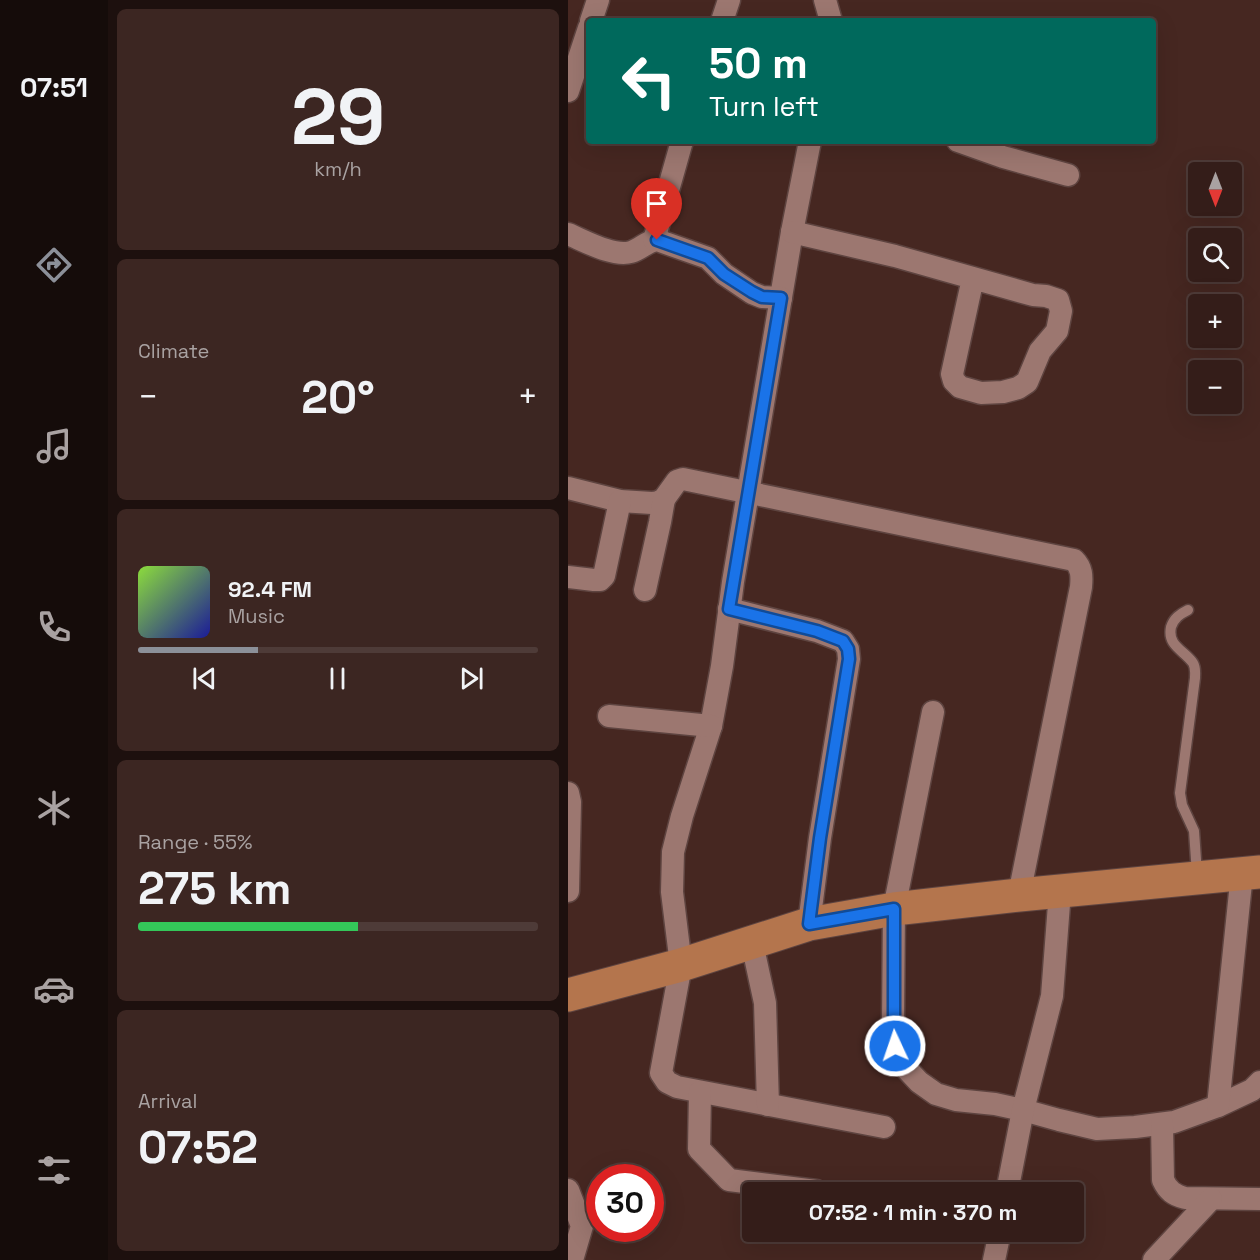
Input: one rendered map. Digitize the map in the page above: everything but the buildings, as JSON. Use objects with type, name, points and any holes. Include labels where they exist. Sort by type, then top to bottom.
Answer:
[{"type":"main road","points":[[568,995],[681,965],[809,924],[894,909],[1251,873]]},
{"type":"street","points":[[592,18],[598,0]]},
{"type":"street","points":[[723,18],[729,0]]},
{"type":"street","points":[[825,0],[830,18]]},
{"type":"street","points":[[568,91],[586,37]]},
{"type":"street","points":[[568,234],[602,249],[626,253],[633,252],[654,240],[681,144]]},
{"type":"street","points":[[809,144],[792,232],[729,609],[722,666],[710,726],[673,852],[672,892],[681,965],[661,1073],[667,1082],[677,1087],[884,1127]]},
{"type":"street","points":[[966,144],[1068,175]]},
{"type":"street","points":[[792,232],[895,256],[1058,300],[1061,311],[1057,332],[1040,351],[1027,382],[1018,388],[1003,392],[981,393],[960,387],[954,381],[952,374],[973,278]]},
{"type":"street","points":[[654,240],[708,258],[724,274],[762,297],[781,298]]},
{"type":"street","points":[[644,590],[664,499],[677,481],[683,479],[1074,560],[1079,564],[1082,573],[1081,587],[1020,895]]},
{"type":"street","points":[[568,488],[620,501],[652,503],[664,499]]},
{"type":"street","points":[[568,577],[600,580],[604,576],[620,501]]},
{"type":"street","points":[[729,609],[817,631],[843,641],[848,649],[849,659],[820,838],[809,924]]},
{"type":"street","points":[[933,712],[894,909],[895,1046],[904,1066],[919,1082],[936,1094],[956,1100],[995,1104],[1023,1110],[1097,1129],[1174,1122],[1218,1106],[1252,1090],[1260,1082]]},
{"type":"street","points":[[609,716],[710,726]]},
{"type":"street","points":[[568,793],[570,802],[568,891]]},
{"type":"street","points":[[1218,1106],[1251,873]]},
{"type":"street","points":[[1009,1182],[1023,1110],[1052,996],[1060,891]]},
{"type":"street","points":[[752,943],[766,1003],[768,1105]]},
{"type":"street","points":[[700,1092],[699,1149],[729,1180],[745,1182]]},
{"type":"street","points":[[1162,1124],[1163,1180],[1167,1189],[1174,1195],[1185,1198],[1260,1199]]},
{"type":"street","points":[[568,1190],[582,1226],[572,1260]]},
{"type":"street","points":[[1154,1260],[1211,1199]]},
{"type":"street","points":[[994,1260],[998,1242]]},
{"type":"lane","points":[[1188,610],[1180,614],[1170,632],[1173,645],[1192,663],[1195,669],[1180,793],[1182,805],[1194,831],[1197,878]]},
{"type":"route","points":[[657,240],[708,258],[724,274],[762,297],[781,298],[729,609],[817,631],[843,641],[848,649],[849,659],[820,838],[809,924],[894,909],[895,1046]]}]
